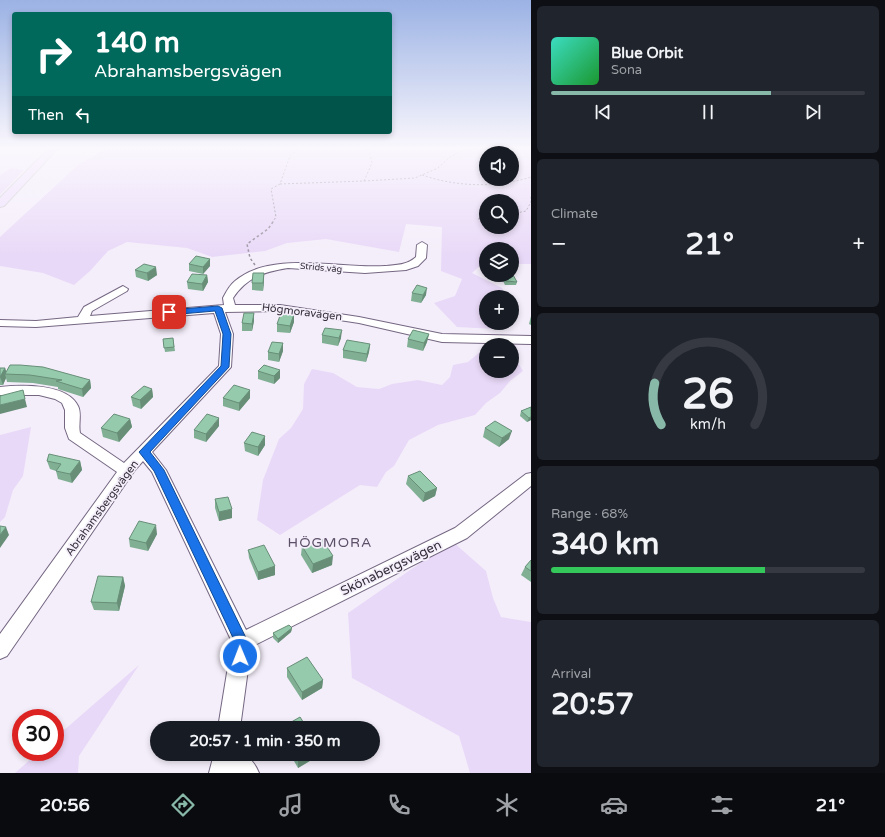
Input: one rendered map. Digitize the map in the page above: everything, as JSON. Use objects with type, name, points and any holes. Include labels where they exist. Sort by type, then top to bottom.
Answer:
[{"type":"main road","points":[[0,204],[20,183]]},
{"type":"street","name":"Strids väg","points":[[224,308],[232,289],[246,277],[260,271],[288,265],[347,270],[406,267],[414,264],[421,258],[422,245]]},
{"type":"street","points":[[82,320],[88,309],[123,289]]},
{"type":"street","name":"Högmoravägen","points":[[0,323],[36,324],[224,308],[280,308],[320,313],[442,338],[531,340]]},
{"type":"street","name":"Abrahamsbergsvägen","points":[[0,650],[126,471],[225,367],[227,334],[224,308]]},
{"type":"street","points":[[0,392],[25,390],[41,391],[55,394],[65,399],[70,404],[73,413],[71,431],[74,436],[126,471]]},
{"type":"street","points":[[144,452],[158,470],[242,642],[230,721]]},
{"type":"street","name":"Skönabergsvägen","points":[[242,642],[461,533],[531,478]]},
{"type":"street","points":[[223,761],[243,766],[248,773]]},
{"type":"path","points":[[260,271],[250,258],[247,244],[268,229],[276,217],[271,189],[280,184],[306,183]]},
{"type":"path","points":[[469,183],[498,183]]},
{"type":"path","points":[[519,212],[526,211],[531,202],[531,196]]},
{"type":"shaded area","points":[[0,183],[11,183],[0,195]]},
{"type":"shaded area","points":[[58,183],[479,183],[479,186],[519,186],[519,183],[531,183],[531,264],[519,264],[519,242],[479,242],[479,267],[472,273],[479,276],[479,282],[490,282],[502,288],[503,290],[479,290],[479,328],[457,327],[434,303],[455,296],[462,279],[441,271],[442,227],[406,224],[399,252],[326,239],[287,243],[265,251],[212,257],[187,248],[127,242],[108,251],[90,271],[74,285],[43,273],[0,266],[0,237]]},
{"type":"shaded area","points":[[479,353],[479,378],[514,378],[500,393],[486,403],[475,415],[438,425],[409,440],[394,466],[386,472],[377,487],[360,485],[280,535],[257,520],[263,480],[279,439],[291,428],[303,409],[304,384],[312,369],[333,373],[357,387],[379,389],[392,384],[418,380],[442,385],[450,377],[453,365],[468,362]]},
{"type":"shaded area","points":[[519,364],[523,371],[519,374]]},
{"type":"shaded area","points":[[31,427],[23,476],[13,490],[5,517],[0,522],[0,435]]},
{"type":"shaded area","points":[[452,541],[486,571],[493,598],[501,617],[531,622],[531,773],[470,773],[459,736],[352,678],[348,613]]},
{"type":"shaded area","points":[[139,665],[79,756],[78,773],[15,773],[29,761],[64,761],[64,730]]},
{"type":"building","points":[[196,256],[210,259],[203,267],[189,264]]},
{"type":"building","points":[[144,264],[156,267],[147,273],[135,270]]},
{"type":"building","points":[[253,273],[264,273],[263,283],[252,283]]},
{"type":"building","points":[[192,274],[207,275],[202,284],[187,282]]},
{"type":"building","points":[[417,285],[427,288],[423,295],[412,293]]},
{"type":"building","points":[[244,313],[254,313],[252,324],[242,323]]},
{"type":"building","points":[[281,313],[294,314],[290,326],[277,324]]},
{"type":"building","points":[[325,328],[342,330],[339,338],[322,335]]},
{"type":"building","points":[[413,330],[429,334],[424,343],[408,339]]},
{"type":"building","points":[[173,338],[174,347],[164,348],[163,339]]},
{"type":"building","points":[[347,340],[370,344],[367,354],[343,350]]},
{"type":"building","points":[[272,342],[283,343],[279,354],[268,352]]},
{"type":"building","points":[[10,365],[43,367],[90,380],[82,389],[56,381],[62,380],[30,375],[5,374]]},
{"type":"building","points":[[264,365],[280,370],[274,376],[258,371]]},
{"type":"building","points":[[0,368],[5,368],[0,377]]},
{"type":"building","points":[[234,385],[250,390],[239,403],[223,398]]},
{"type":"building","points":[[144,386],[152,389],[140,400],[131,397]]},
{"type":"building","points":[[23,390],[25,399],[0,405],[0,396]]},
{"type":"building","points":[[531,407],[531,417],[529,418],[521,411]]},
{"type":"building","points":[[114,414],[130,419],[117,433],[101,428]]},
{"type":"building","points":[[207,414],[219,418],[206,434],[194,430]]},
{"type":"building","points":[[495,421],[512,431],[502,438],[485,428]]},
{"type":"building","points":[[252,432],[265,436],[258,447],[244,443]]},
{"type":"building","points":[[49,454],[80,461],[70,474],[56,471],[61,464],[47,461]]},
{"type":"building","points":[[420,471],[437,488],[425,493],[408,476]]},
{"type":"building","points":[[228,497],[232,509],[219,512],[215,499]]},
{"type":"building","points":[[139,521],[156,525],[146,543],[129,539]]},
{"type":"building","points":[[0,526],[6,527],[0,535]]},
{"type":"building","points":[[322,539],[333,556],[313,564],[302,546]]},
{"type":"building","points":[[264,545],[275,566],[258,572],[248,550]]},
{"type":"building","points":[[531,560],[531,571],[525,567]]},
{"type":"building","points":[[98,576],[123,577],[117,603],[91,602]]},
{"type":"building","points":[[289,625],[292,628],[278,639],[273,633]]},
{"type":"building","points":[[307,657],[323,680],[302,692],[287,668]]},
{"type":"building","points":[[300,717],[303,721],[293,721]]},
{"type":"district","name":"HÖGMORA","points":[[330,542]]},
{"type":"route","points":[[169,312],[218,308],[227,334],[225,367],[144,452],[158,470],[242,642],[240,656]]}]
